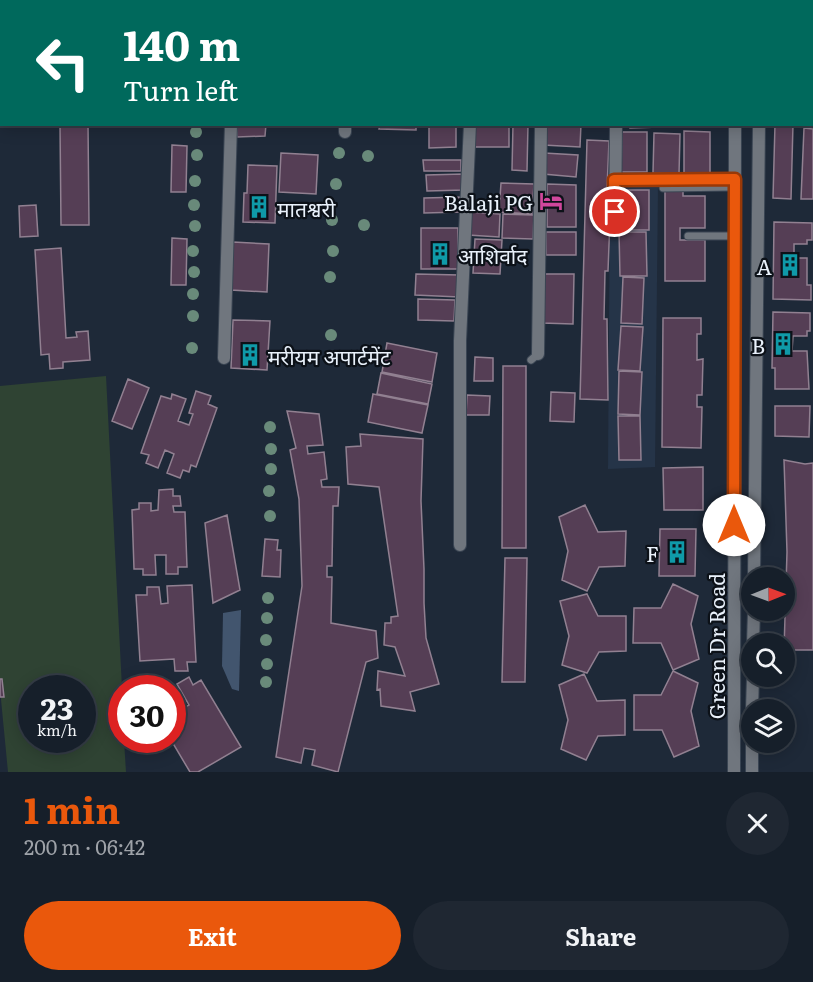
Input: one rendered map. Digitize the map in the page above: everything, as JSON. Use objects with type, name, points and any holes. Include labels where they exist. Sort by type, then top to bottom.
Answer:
[{"type":"street","points":[[224,358],[231,126]]},
{"type":"street","points":[[460,546],[460,340],[470,126]]},
{"type":"street","points":[[534,357],[541,126]]},
{"type":"street","points":[[615,229],[616,126]]},
{"type":"street","name":"Green Dr Road","points":[[734,772],[735,126]]},
{"type":"street","name":"Green Dr Road","points":[[754,567],[759,126]]},
{"type":"street","points":[[614,180],[735,183]]},
{"type":"street","points":[[734,503],[755,504]]},
{"type":"street","points":[[752,753],[752,772]]},
{"type":"lane","points":[[663,188],[735,183]]},
{"type":"lane","points":[[688,236],[735,236]]},
{"type":"shaded area","points":[[610,186],[658,186],[655,467],[608,469]]},
{"type":"shaded area","points":[[241,610],[239,691],[232,689],[222,666],[223,613]]},
{"type":"green space","points":[[106,376],[121,675],[108,675],[108,753],[125,753],[126,772],[8,772],[0,689],[0,386]]},
{"type":"building","points":[[60,126],[88,126],[89,225],[61,225]]},
{"type":"building","points":[[237,126],[266,126],[265,136],[237,137]]},
{"type":"building","points":[[380,126],[416,126],[416,130],[379,129]]},
{"type":"building","points":[[429,126],[456,126],[456,147],[429,148]]},
{"type":"building","points":[[474,126],[509,126],[509,147],[473,147]]},
{"type":"building","points":[[513,126],[528,126],[527,171],[512,170]]},
{"type":"building","points":[[544,126],[581,126],[580,147],[543,145]]},
{"type":"building","points":[[630,126],[659,126],[659,127],[630,128]]},
{"type":"building","points":[[775,126],[793,126],[791,199],[773,198]]},
{"type":"building","points":[[804,128],[813,129],[813,199],[801,199]]},
{"type":"building","points":[[684,131],[710,132],[710,173],[684,173]]},
{"type":"building","points":[[622,132],[647,132],[647,172],[621,172]]},
{"type":"building","points":[[654,133],[680,134],[679,174],[653,173]]},
{"type":"building","points":[[587,140],[609,141],[606,214],[610,214],[610,219],[608,271],[605,271],[604,319],[607,319],[608,400],[580,399]]},
{"type":"building","points":[[172,145],[187,146],[186,192],[171,192]]},
{"type":"building","points":[[281,153],[318,155],[316,194],[279,192]]},
{"type":"building","points":[[544,153],[578,155],[576,177],[543,174]]},
{"type":"building","points":[[423,160],[461,160],[461,171],[424,171]]},
{"type":"building","name":"मातश्वरी","points":[[248,165],[277,166],[275,223],[243,222]]},
{"type":"building","points":[[463,174],[464,190],[427,191],[426,175]]},
{"type":"building","points":[[501,183],[534,184],[532,214],[499,212]]},
{"type":"building","points":[[547,184],[576,185],[576,227],[547,227]]},
{"type":"building","points":[[619,190],[649,190],[649,230],[620,230]]},
{"type":"building","points":[[665,191],[683,191],[683,196],[705,196],[705,228],[680,228],[680,240],[705,240],[705,281],[665,281]]},
{"type":"building","points":[[462,197],[462,212],[424,213],[424,198]]},
{"type":"building","points":[[36,205],[38,236],[20,237],[19,206]]},
{"type":"building","points":[[470,212],[500,214],[499,237],[468,235]]},
{"type":"building","points":[[503,214],[534,215],[533,239],[502,238]]},
{"type":"building","name":"A","points":[[774,222],[812,223],[812,240],[807,240],[807,244],[794,244],[794,258],[807,258],[807,285],[811,285],[811,300],[773,299]]},
{"type":"building","name":"आशिर्वाद","points":[[421,228],[458,228],[458,269],[421,269]]},
{"type":"building","points":[[546,232],[576,232],[576,255],[546,255]]},
{"type":"building","points":[[619,232],[646,232],[647,276],[620,276]]},
{"type":"building","points":[[172,238],[187,239],[186,285],[171,285]]},
{"type":"building","points":[[475,239],[502,240],[500,274],[473,273]]},
{"type":"building","points":[[233,242],[269,244],[267,292],[231,290]]},
{"type":"building","points":[[61,248],[66,338],[77,337],[76,332],[88,331],[90,360],[63,362],[63,368],[50,369],[49,354],[41,355],[35,250]]},
{"type":"building","points":[[416,274],[459,275],[459,297],[415,295]]},
{"type":"building","points":[[543,274],[574,274],[573,324],[542,323]]},
{"type":"building","points":[[623,277],[644,278],[642,324],[621,323]]},
{"type":"building","points":[[418,299],[455,300],[454,321],[418,320]]},
{"type":"building","name":"B","points":[[773,312],[810,313],[810,331],[807,331],[807,336],[793,336],[792,351],[807,351],[809,389],[775,389],[775,368],[772,368]]},
{"type":"building","points":[[663,318],[701,318],[701,334],[697,334],[697,360],[703,359],[702,395],[697,395],[697,407],[702,407],[701,448],[662,447]]},
{"type":"building","name":"मरीयम अपार्टमेंट","points":[[233,320],[270,321],[267,370],[231,368]]},
{"type":"building","points":[[621,326],[643,327],[640,371],[618,370]]},
{"type":"building","points":[[387,343],[437,353],[432,382],[382,372]]},
{"type":"building","points":[[475,357],[493,358],[493,381],[474,381]]},
{"type":"building","points":[[503,366],[526,366],[526,548],[502,548]]},
{"type":"building","points":[[619,371],[642,372],[640,415],[618,414]]},
{"type":"building","points":[[381,373],[432,384],[428,404],[377,394]]},
{"type":"building","points":[[128,379],[149,388],[132,429],[112,421]]},
{"type":"building","points":[[196,391],[211,396],[208,404],[217,408],[196,467],[191,465],[189,472],[183,470],[180,478],[167,473],[174,454],[165,450],[158,468],[146,463],[149,455],[141,453],[161,396],[171,399],[172,394],[186,399],[178,421],[189,425],[193,414],[189,413]]},
{"type":"building","points":[[551,392],[575,393],[574,422],[550,421]]},
{"type":"building","points":[[373,394],[428,405],[422,433],[368,422]]},
{"type":"building","points":[[467,395],[490,396],[489,415],[466,415]]},
{"type":"building","points":[[775,406],[810,406],[809,437],[775,436]]},
{"type":"building","points":[[287,411],[319,414],[323,445],[307,446],[308,454],[324,452],[327,479],[321,480],[322,487],[339,487],[338,506],[333,506],[332,566],[327,566],[327,577],[332,577],[331,623],[376,631],[378,658],[366,662],[338,772],[312,765],[315,750],[304,748],[301,763],[276,757],[302,586],[299,499],[290,450],[296,448]]},
{"type":"building","points":[[618,416],[640,416],[641,460],[619,460]]},
{"type":"building","points":[[360,434],[423,439],[421,501],[426,638],[439,684],[410,692],[415,711],[381,706],[380,689],[377,690],[378,671],[405,676],[395,647],[384,645],[385,623],[391,623],[391,617],[398,616],[379,487],[348,484],[346,447],[361,446]]},
{"type":"building","points":[[784,460],[805,464],[813,463],[813,650],[795,650],[795,633],[785,633],[785,621],[795,621],[795,567],[787,567]]},
{"type":"building","points":[[703,467],[703,510],[664,510],[663,468]]},
{"type":"building","points":[[173,489],[173,496],[180,496],[181,506],[173,506],[174,512],[185,512],[187,567],[178,567],[178,574],[166,574],[166,555],[155,555],[156,575],[143,575],[143,569],[134,569],[132,510],[139,509],[139,503],[151,503],[151,511],[158,510],[159,490]]},
{"type":"building","points":[[585,505],[598,532],[626,531],[625,566],[599,567],[587,591],[562,580],[568,551],[559,517]]},
{"type":"building","points":[[227,515],[240,590],[213,603],[205,523]]},
{"type":"building","name":"F","points":[[660,529],[696,529],[695,576],[659,576]]},
{"type":"building","points":[[265,539],[278,540],[277,550],[281,550],[280,577],[262,576]]},
{"type":"building","points":[[505,558],[527,558],[525,682],[502,682]]},
{"type":"building","points":[[673,584],[698,596],[691,624],[699,659],[673,670],[661,643],[633,643],[634,608],[661,608]]},
{"type":"building","points":[[192,585],[196,662],[187,662],[188,671],[175,671],[174,659],[140,661],[136,595],[147,595],[147,587],[159,587],[161,604],[168,603],[167,586]]},
{"type":"building","points":[[587,594],[598,616],[626,616],[626,651],[599,652],[587,673],[562,665],[569,636],[560,601]]},
{"type":"building","points":[[673,671],[698,683],[691,711],[699,746],[674,757],[662,730],[634,730],[634,695],[661,695]]},
{"type":"building","points":[[584,674],[597,701],[625,700],[625,735],[598,736],[586,760],[561,749],[568,720],[559,685]]},
{"type":"building","points":[[189,677],[193,685],[201,680],[241,747],[198,772],[190,772],[179,753],[186,753],[186,707],[189,705],[186,700],[186,679]]},
{"type":"building","points":[[0,679],[2,679],[4,697],[0,697]]},
{"type":"place","name":"Balaji PG","points":[[551,201]]},
{"type":"place","name":"मातश्वरी","points":[[259,207]]},
{"type":"place","name":"आशिर्वाद","points":[[440,254]]},
{"type":"place","name":"A","points":[[790,265]]},
{"type":"place","name":"B","points":[[783,344]]},
{"type":"place","name":"मरीयम अपार्टमेंट","points":[[250,355]]},
{"type":"place","name":"F","points":[[677,552]]},
{"type":"route","points":[[615,212],[614,180],[735,179],[734,525]]}]
